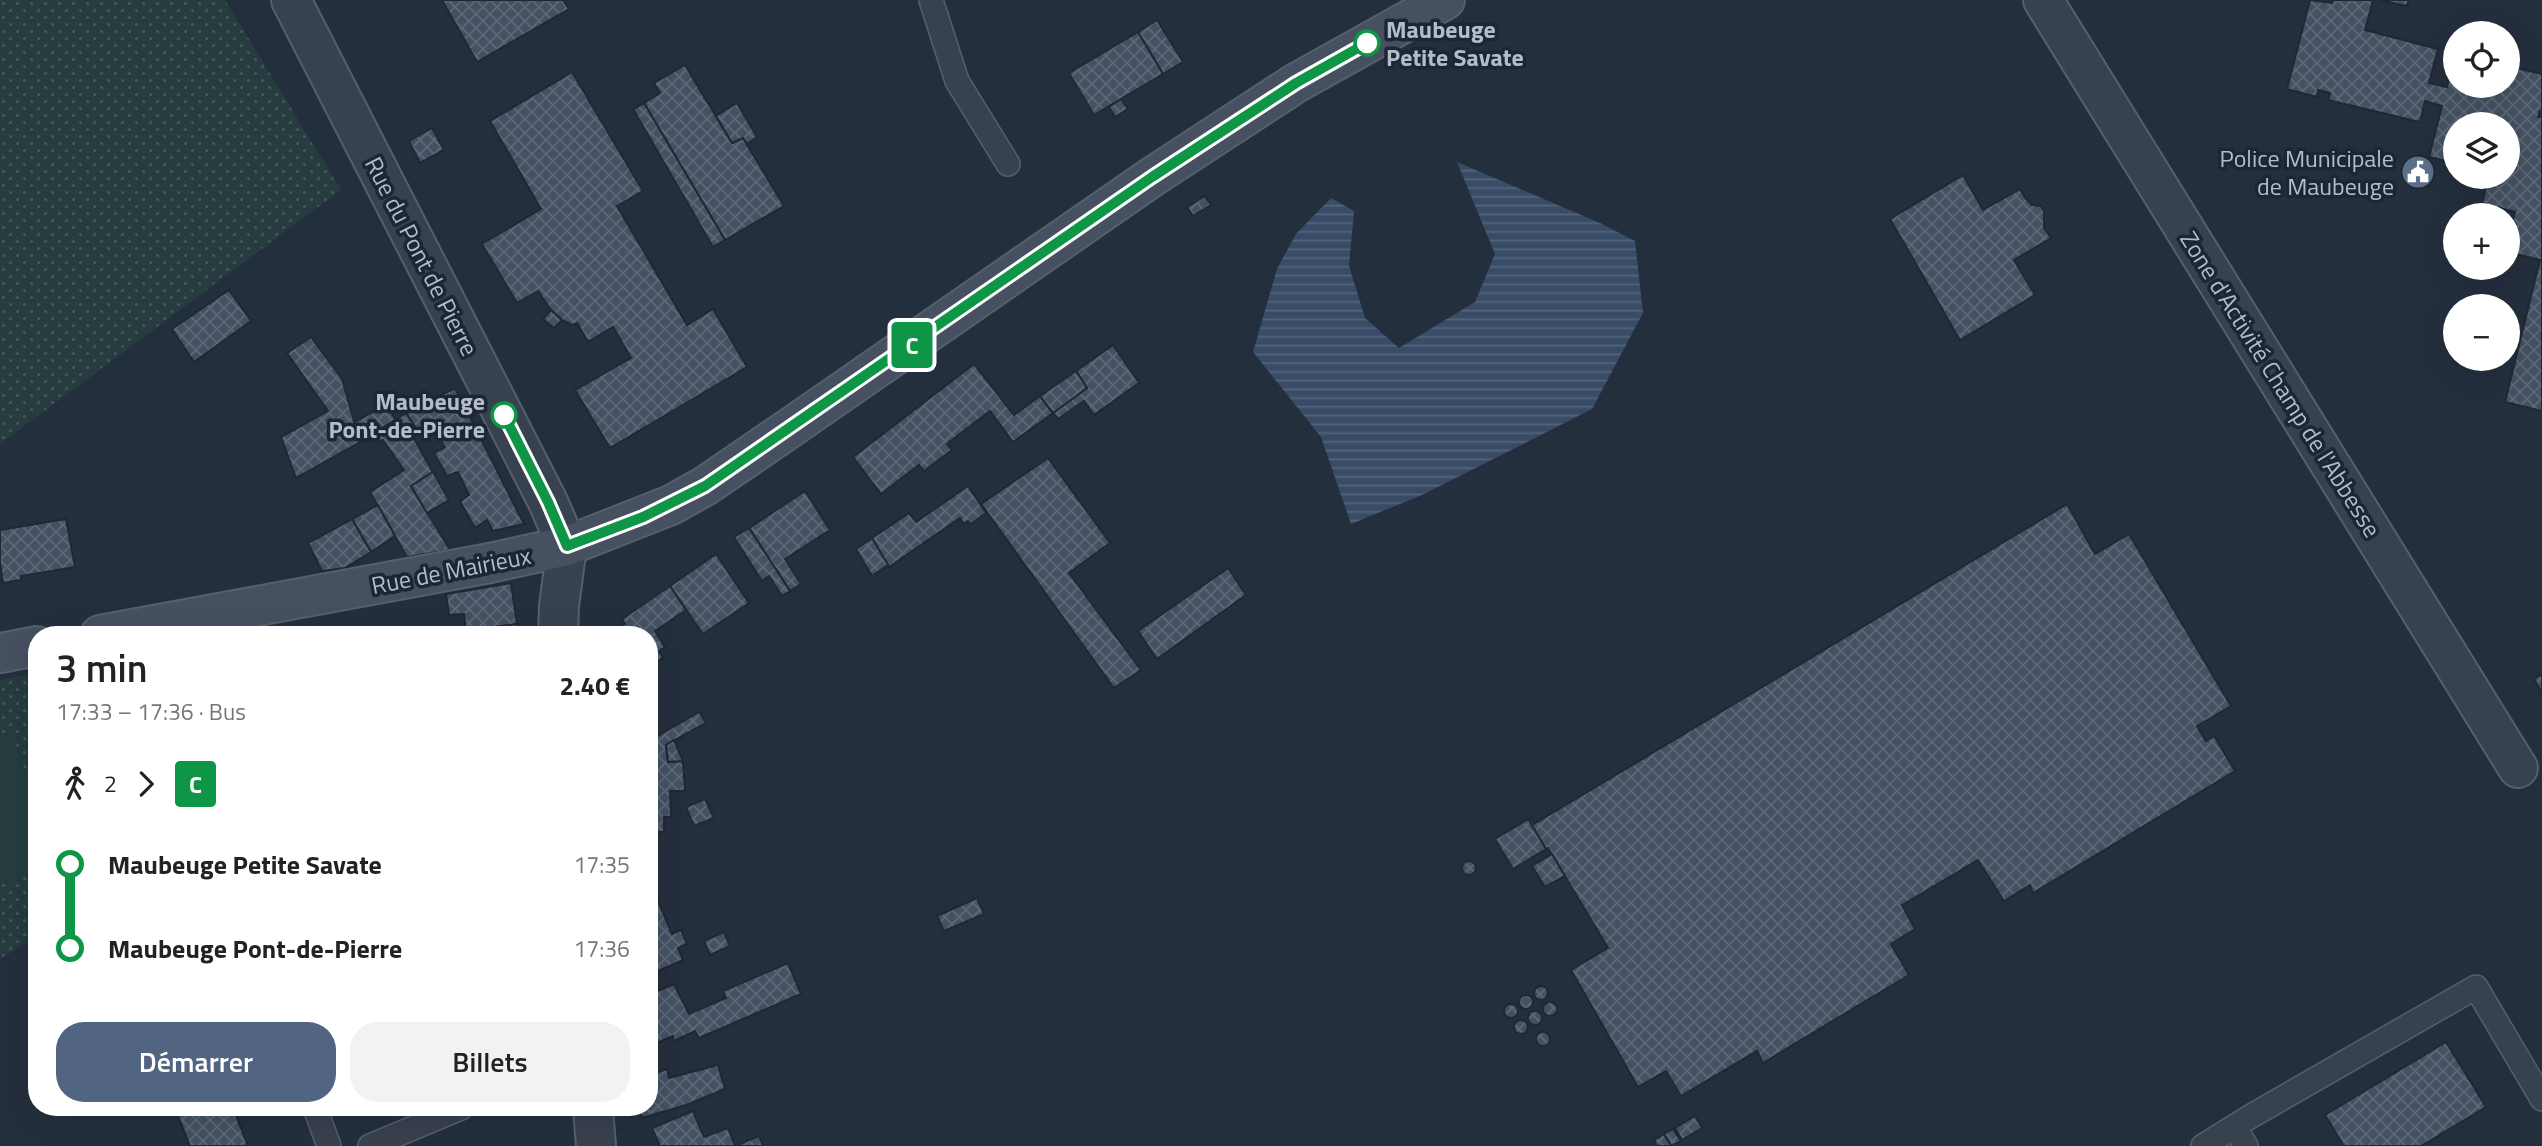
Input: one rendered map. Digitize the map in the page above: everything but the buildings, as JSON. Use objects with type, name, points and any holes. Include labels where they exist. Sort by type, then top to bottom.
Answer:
[{"type":"street","name":"Rue du Pont de Pierre","points":[[291,0],[548,502],[567,546]]},
{"type":"street","name":"Rue de Mairieux","points":[[149,626],[490,563],[567,546],[643,517],[705,486],[1152,177],[1296,83],[1445,0]]},
{"type":"street","name":"Zone d'Activité Champ de l'Abbesse","points":[[2043,0],[2518,768]]},
{"type":"street","points":[[558,626],[567,546]]},
{"type":"street","points":[[0,653],[28,648]]},
{"type":"street","points":[[594,1116],[596,1146]]},
{"type":"lane","points":[[936,1],[957,80],[1007,164]]},
{"type":"lane","points":[[2203,1146],[2476,987],[2542,1099]]},
{"type":"lane","points":[[318,1116],[329,1146]]},
{"type":"lane","points":[[370,1146],[442,1116]]},
{"type":"lane","points":[[2234,1126],[2246,1146]]},
{"type":"green space","points":[[0,0],[225,0],[341,190],[0,444]]},
{"type":"green space","points":[[28,675],[28,942],[0,959],[0,680]]},
{"type":"green space","points":[[12,735],[28,779],[28,875],[0,885],[0,739]]},
{"type":"water","points":[[1457,162],[1600,223],[1635,241],[1643,313],[1592,409],[1422,495],[1351,524],[1321,437],[1253,352],[1277,269],[1296,234],[1331,198],[1354,211],[1349,266],[1365,318],[1399,348],[1475,302],[1495,254]]},
{"type":"bus line","name":"C","points":[[504,415],[567,546],[671,505],[705,486],[1152,177],[1296,83],[1367,43]]},
{"type":"place","name":"Maubeuge Petite Savate","points":[[1367,43]]},
{"type":"place","name":"Police Municipale de Maubeuge","points":[[2418,172]]},
{"type":"place","name":"Maubeuge Pont-de-Pierre","points":[[504,415]]}]
